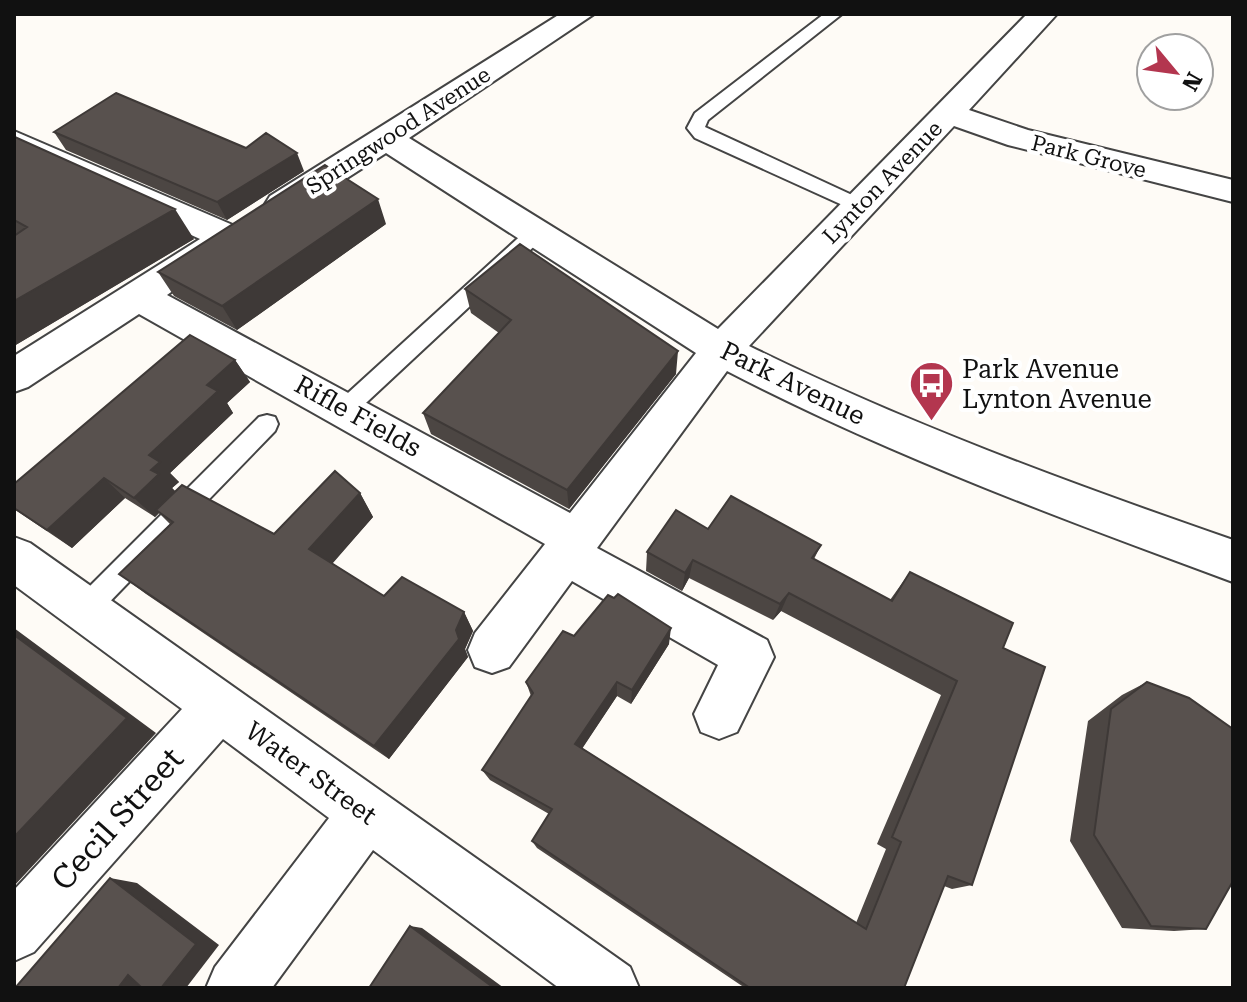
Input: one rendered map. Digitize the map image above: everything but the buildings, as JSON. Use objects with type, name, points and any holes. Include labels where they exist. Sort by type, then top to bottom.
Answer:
[{"type":"street","name":"Springwood Avenue","points":[[14,376],[580,14]]},
{"type":"street","name":"Lynton Avenue","points":[[721,350],[1043,14]]},
{"type":"street","name":"Park Grove","points":[[948,113],[1019,138],[1233,191]]},
{"type":"street","name":"Park Avenue","points":[[386,138],[721,350],[812,396],[1019,482],[1233,561]]},
{"type":"street","points":[[14,141],[229,238]]},
{"type":"street","name":"Rifle Fields","points":[[137,296],[345,409],[750,657],[719,714]]},
{"type":"street","points":[[492,650],[721,350]]},
{"type":"street","name":"Water Street","points":[[14,558],[609,988]]},
{"type":"street","name":"Cecil Street","points":[[14,932],[219,706]]},
{"type":"street","points":[[236,988],[367,813]]},
{"type":"lane","points":[[834,14],[701,117],[696,128],[701,134],[858,206]]},
{"type":"lane","points":[[345,409],[535,234]]},
{"type":"lane","points":[[85,609],[267,424]]},
{"type":"place","name":"Park Avenue Lynton Avenue","points":[[931,423]]}]
